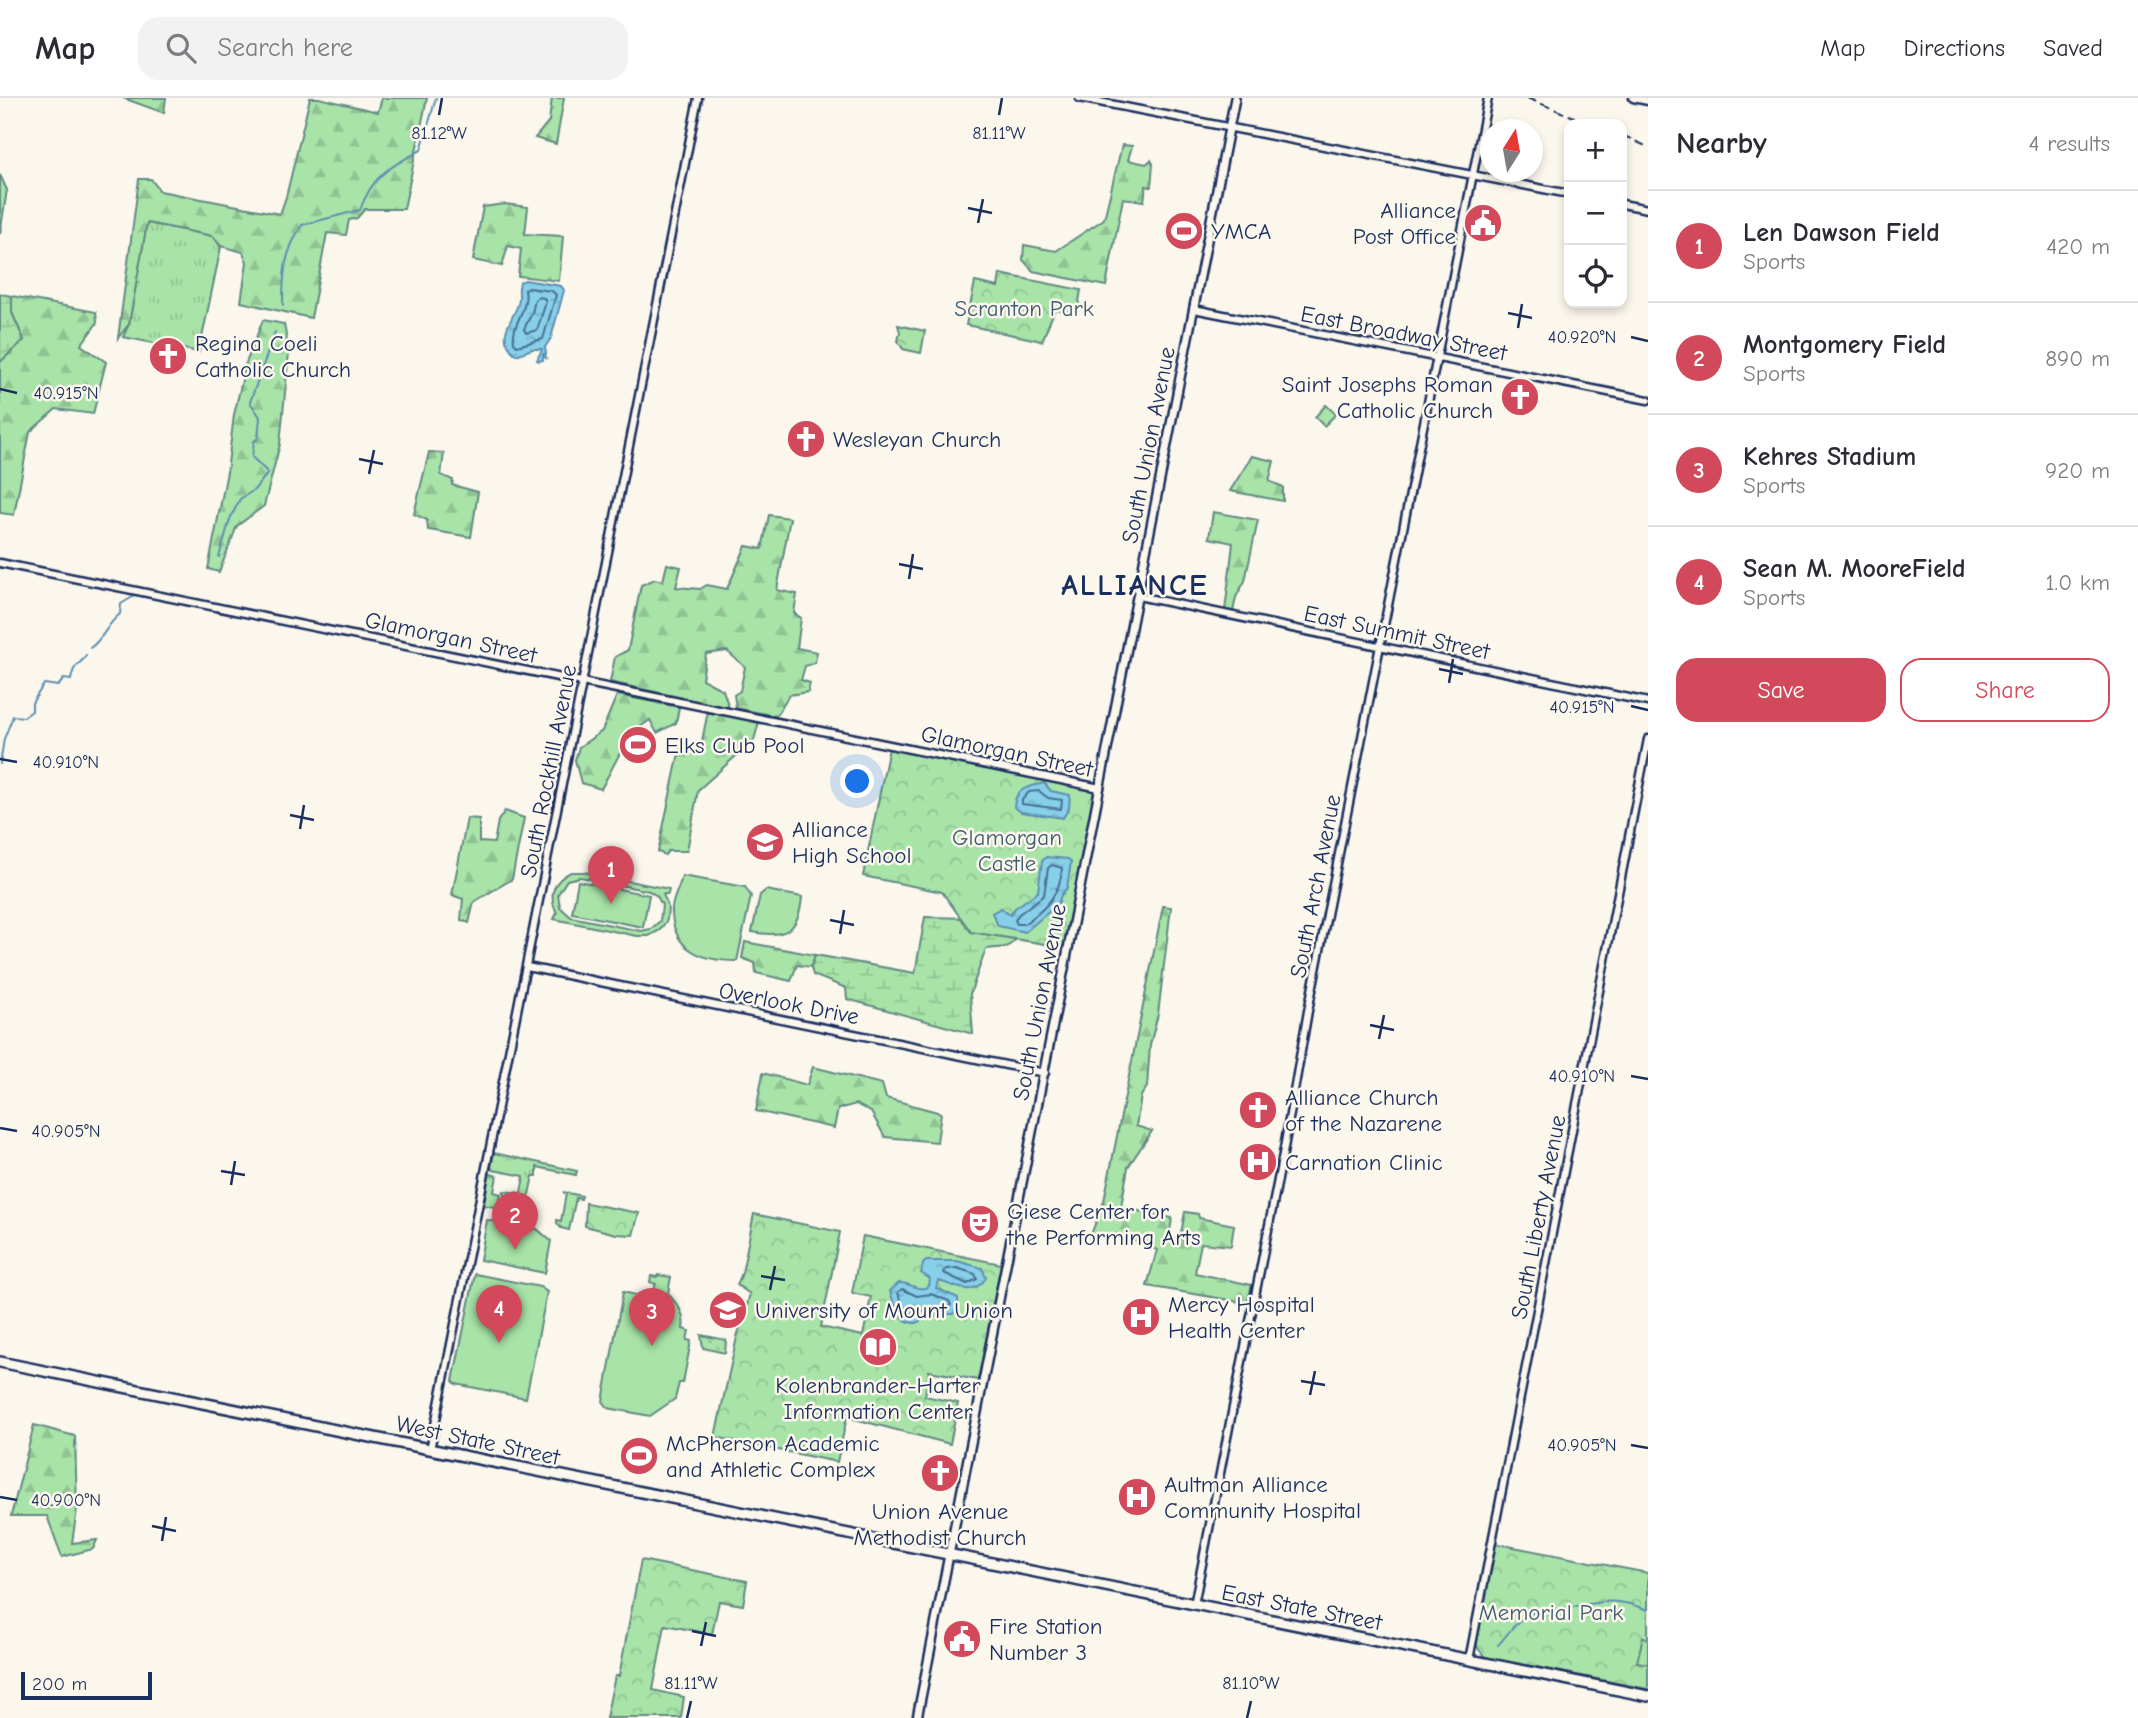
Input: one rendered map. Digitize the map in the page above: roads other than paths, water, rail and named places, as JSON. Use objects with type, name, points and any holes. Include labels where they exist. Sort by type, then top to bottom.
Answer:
[{"type":"highway","name":"West State Street","points":[[0,1362],[949,1556]]},
{"type":"highway","name":"East State Street","points":[[949,1556],[1648,1696]]},
{"type":"main road","name":"South Union Avenue","points":[[917,1718],[1235,98]]},
{"type":"street","name":"South Rockhill Avenue","points":[[430,1450],[698,98]]},
{"type":"street","points":[[1079,98],[1564,193]]},
{"type":"street","name":"South Arch Avenue","points":[[1194,1605],[1488,98]]},
{"type":"street","points":[[1633,98],[1648,101]]},
{"type":"street","points":[[1627,205],[1648,209]]},
{"type":"street","name":"East Broadway Street","points":[[1194,309],[1648,400]]},
{"type":"street","name":"Glamorgan Street","points":[[0,563],[1100,789]]},
{"type":"street","name":"East Summit Street","points":[[1138,596],[1648,702]]},
{"type":"street","name":"South Liberty Avenue","points":[[1469,1660],[1648,739]]},
{"type":"street","name":"Overlook Drive","points":[[527,967],[1045,1073]]},
{"type":"water","points":[[525,280],[561,286],[564,290],[551,338],[545,347],[544,354],[547,359],[543,355],[543,360],[539,361],[537,360],[542,349],[532,349],[516,355],[506,342],[506,330],[519,301],[520,282]]},
{"type":"water","name":"Elks Club Pool","points":[[642,736],[648,745],[635,753],[625,743],[631,739],[636,741]]},
{"type":"water","points":[[1044,783],[1051,791],[1070,795],[1069,808],[1063,818],[1021,812],[1014,807],[1020,792]]},
{"type":"water","points":[[1046,857],[1068,859],[1071,862],[1067,888],[1058,904],[1025,932],[998,926],[992,913],[1001,908],[1010,915],[1015,908],[1038,892],[1042,861]]},
{"type":"water","points":[[926,1261],[957,1261],[982,1268],[986,1278],[981,1284],[970,1289],[939,1281],[936,1288],[958,1298],[958,1307],[953,1314],[931,1314],[911,1323],[898,1312],[890,1291],[899,1283],[918,1288],[929,1286],[930,1279],[921,1273]]},
{"type":"waterway","points":[[283,305],[286,264],[291,245],[302,225],[360,210],[371,188],[384,173],[421,150],[436,98]]},
{"type":"waterway","points":[[219,557],[230,519],[240,499],[254,490],[268,473],[252,457],[254,441],[258,439],[260,417],[250,402],[275,332]]},
{"type":"waterway","points":[[90,648],[120,614],[121,604],[136,595]]},
{"type":"waterway","points":[[0,764],[4,739],[13,716],[24,717],[32,711],[32,703],[44,684],[58,686],[64,679],[71,680],[74,670],[86,655]]},
{"type":"waterway","points":[[1498,1645],[1520,1620],[1538,1611],[1614,1602],[1648,1610]]},
{"type":"railway","points":[[1527,98],[1579,119]]},
{"type":"railway","points":[[1627,137],[1648,147]]},
{"type":"place","name":"Alliance Post Office","points":[[1483,223]]},
{"type":"place","name":"YMCA","points":[[1184,231]]},
{"type":"place","name":"Regina Coeli Catholic Church","points":[[168,356]]},
{"type":"place","name":"Saint Josephs Roman Catholic Church","points":[[1520,397]]},
{"type":"place","name":"Wesleyan Church","points":[[806,439]]},
{"type":"place","name":"Elks Club Pool","points":[[638,745]]},
{"type":"place","name":"Alliance High School","points":[[765,842]]},
{"type":"place","name":"Len Dawson Field","points":[[611,904]]},
{"type":"place","name":"Alliance Church of the Nazarene","points":[[1258,1110]]},
{"type":"place","name":"Carnation Clinic","points":[[1258,1162]]},
{"type":"place","name":"Giese Center for the Performing Arts","points":[[980,1224]]},
{"type":"place","name":"Montgomery Field","points":[[515,1250]]},
{"type":"place","name":"University of Mount Union","points":[[728,1310]]},
{"type":"place","name":"Mercy Hospital Health Center","points":[[1141,1317]]},
{"type":"place","name":"Sean M. MooreField","points":[[499,1343]]},
{"type":"place","name":"Kehres Stadium","points":[[652,1346]]},
{"type":"place","name":"Kolenbrander-Harter Information Center","points":[[878,1347]]},
{"type":"place","name":"McPherson Academic and Athletic Complex","points":[[639,1456]]},
{"type":"place","name":"Union Avenue Methodist Church","points":[[940,1473]]},
{"type":"place","name":"Aultman Alliance Community Hospital","points":[[1137,1497]]},
{"type":"place","name":"Fire Station Number 3","points":[[962,1639]]},
{"type":"district","name":"ALLIANCE","points":[[1135,585]]},
{"type":"park label","name":"Scranton Park","points":[[1024,308]]},
{"type":"park label","name":"Glamorgan Castle","points":[[1007,850]]},
{"type":"park label","name":"Memorial Park","points":[[1551,1612]]}]
